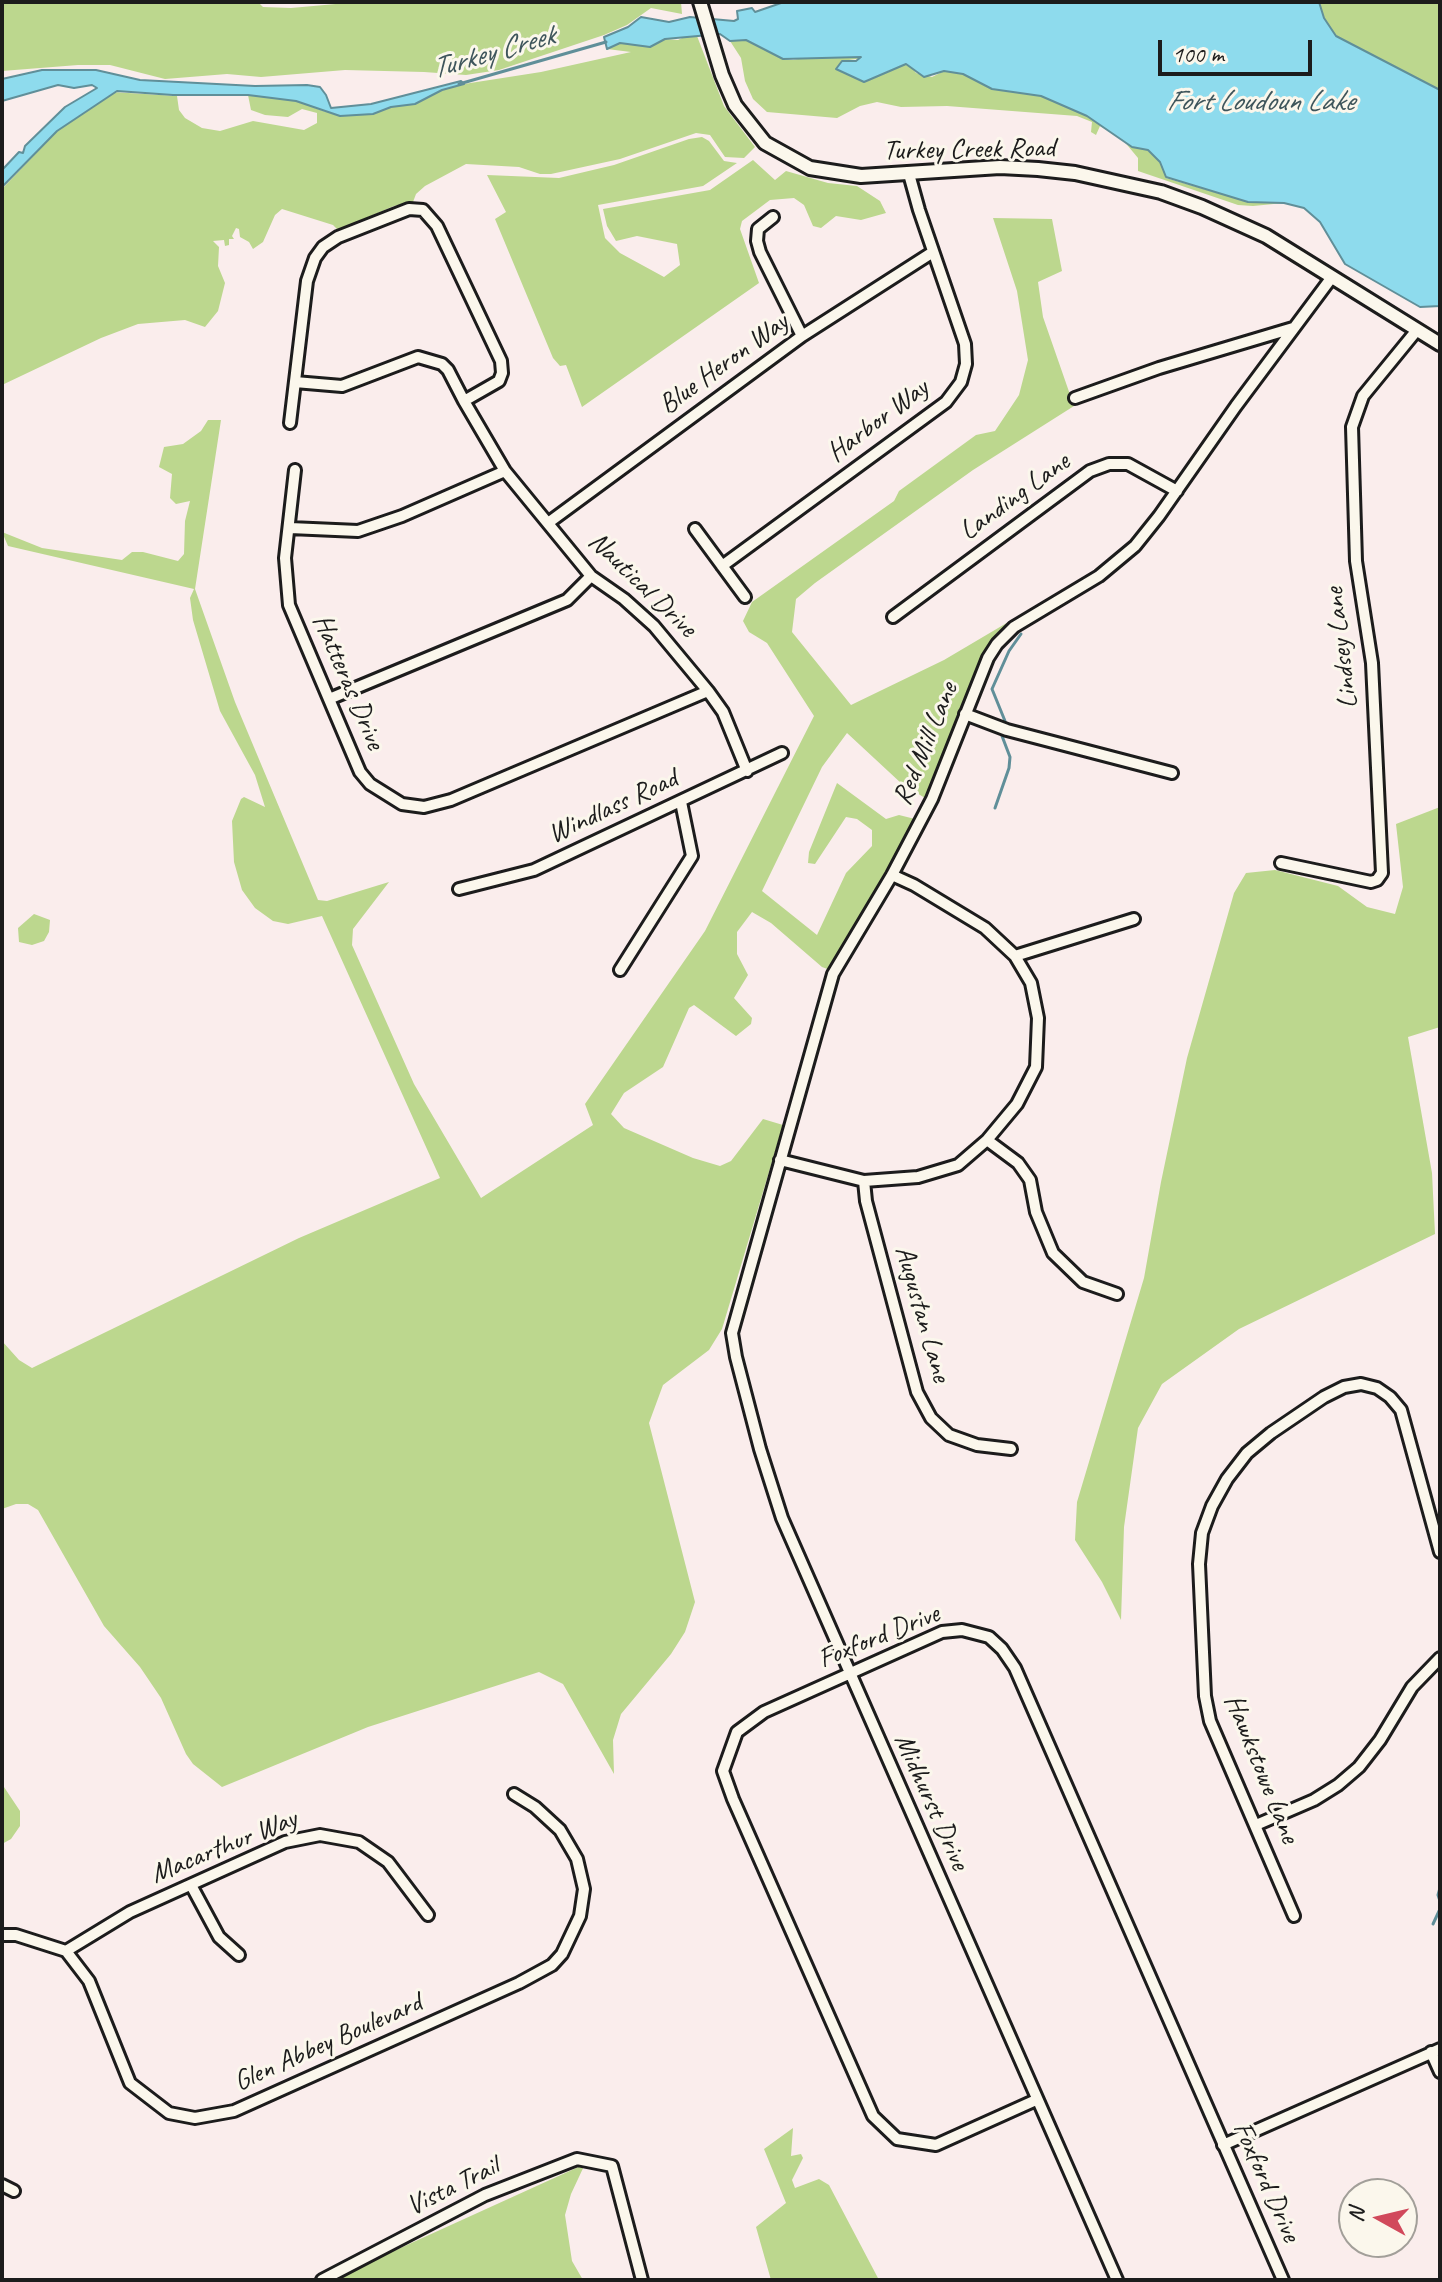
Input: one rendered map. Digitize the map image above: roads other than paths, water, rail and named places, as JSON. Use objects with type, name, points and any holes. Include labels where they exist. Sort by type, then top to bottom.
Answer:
[{"type":"street","name":"Turkey Creek Road","points":[[700,2],[722,75],[735,105],[765,143],[810,168],[837,174],[909,174],[950,169],[1012,168],[1075,173],[1161,192],[1266,236],[1440,344]]},
{"type":"street","name":"Harbor Way","points":[[722,566],[946,402],[956,389],[966,364],[965,344],[909,174]]},
{"type":"street","points":[[290,423],[307,281],[319,252],[338,237],[404,210],[418,209],[429,215],[437,226],[502,367],[501,378],[496,384],[464,401]]},
{"type":"street","points":[[773,217],[758,229],[760,252],[802,336]]},
{"type":"street","name":"Blue Heron Way","points":[[548,523],[802,336],[933,252]]},
{"type":"street","name":"Red Mill Lane","points":[[732,1333],[833,974],[892,875],[932,799],[988,658],[1014,627],[1099,576],[1135,546],[1332,277]]},
{"type":"street","points":[[1075,398],[1159,368],[1293,328]]},
{"type":"street","name":"Lindsey Lane","points":[[1281,863],[1371,882],[1382,873],[1372,663],[1356,561],[1352,427],[1363,396],[1417,330]]},
{"type":"street","name":"Nautical Drive","points":[[295,382],[342,386],[418,357],[436,361],[448,370],[505,471],[591,576],[624,599],[654,626],[708,691],[723,712],[747,771]]},
{"type":"street","name":"Landing Lane","points":[[893,617],[1090,471],[1109,464],[1128,464],[1177,491]]},
{"type":"street","name":"Hatteras Drive","points":[[295,470],[285,558],[289,605],[360,772],[370,784],[402,804],[424,807],[451,800],[708,691]]},
{"type":"street","points":[[290,528],[358,531],[402,516],[505,471]]},
{"type":"street","points":[[695,529],[745,597]]},
{"type":"street","points":[[329,699],[567,600],[591,576]]},
{"type":"street","points":[[965,714],[1007,730],[1172,773]]},
{"type":"street","name":"Windlass Road","points":[[459,889],[534,870],[782,753]]},
{"type":"street","points":[[620,970],[692,856],[681,802]]},
{"type":"street","points":[[780,1160],[864,1181],[918,1177],[958,1165],[987,1140],[1017,1104],[1036,1067],[1038,1018],[1031,983],[1015,956],[985,928],[892,875]]},
{"type":"street","points":[[1015,956],[1134,919]]},
{"type":"street","points":[[987,1140],[1018,1163],[1030,1180],[1036,1212],[1053,1253],[1083,1282],[1117,1294]]},
{"type":"street","name":"Augustan Lane","points":[[864,1181],[873,1231],[917,1392],[931,1418],[949,1435],[977,1445],[1011,1449]]},
{"type":"street","name":"Midhurst Drive","points":[[732,1333],[760,1449],[782,1518],[1117,2280]]},
{"type":"street","name":"Hawkstowe Lane","points":[[1294,1916],[1210,1721],[1205,1696],[1199,1564],[1202,1533],[1212,1506],[1247,1453],[1324,1397],[1344,1387],[1361,1384],[1377,1388],[1401,1410],[1440,1552]]},
{"type":"street","name":"Foxford Drive","points":[[1036,2100],[936,2145],[897,2139],[873,2116],[723,1771],[737,1732],[764,1712],[942,1632],[962,1630],[989,1637],[1015,1668],[1283,2280]]},
{"type":"street","points":[[1256,1825],[1314,1800],[1359,1767],[1380,1740],[1412,1687],[1440,1658]]},
{"type":"street","name":"Glen Abbey Boulevard","points":[[66,1951],[89,1981],[130,2083],[169,2113],[195,2118],[234,2111],[519,1983],[552,1965],[562,1954],[580,1916],[584,1889],[577,1859],[560,1830],[535,1807],[514,1794]]},
{"type":"street","name":"Macarthur Way","points":[[66,1951],[130,1912],[285,1842],[320,1835],[359,1842],[388,1862],[428,1915]]},
{"type":"street","points":[[191,1885],[219,1937],[239,1955]]},
{"type":"street","points":[[2,1935],[16,1935],[66,1951]]},
{"type":"street","points":[[1223,2145],[1436,2050],[1440,2072]]},
{"type":"street","name":"Vista Trail","points":[[322,2280],[485,2195],[577,2159],[612,2166],[642,2280]]},
{"type":"street","points":[[2,2185],[14,2191]]},
{"type":"water","name":"Fort Loudoun Lake","points":[[784,2],[1319,2],[1324,18],[1336,36],[1440,90],[1440,306],[1420,307],[1345,264],[1320,222],[1304,208],[1284,203],[1248,202],[1166,177],[1160,162],[1148,150],[1132,147],[1087,116],[1041,96],[992,89],[963,74],[944,71],[924,77],[906,64],[864,82],[836,69],[842,61],[856,61],[861,57],[783,59],[746,40],[730,41],[720,34],[665,39],[650,47],[620,43],[607,49],[604,37],[628,27],[641,17],[669,22],[690,17],[734,21],[738,19],[737,11],[752,8],[755,12]]},
{"type":"water","points":[[42,70],[96,70],[140,80],[255,86],[307,85],[320,87],[331,108],[371,104],[461,81],[464,84],[442,90],[415,104],[391,107],[373,114],[340,116],[296,101],[248,95],[117,91],[57,131],[2,187],[2,170],[19,152],[23,153],[25,146],[65,107],[97,88],[92,85],[74,88],[58,85],[2,101],[2,79]]},
{"type":"waterway","name":"Turkey Creek","points":[[459,84],[606,42]]},
{"type":"waterway","points":[[1005,721],[992,689],[1009,651],[1021,634]]},
{"type":"waterway","points":[[995,808],[1009,768],[1010,757],[1002,736]]},
{"type":"waterway","points":[[1440,1888],[1440,1901]]},
{"type":"waterway","points":[[1433,1924],[1440,1909]]}]
